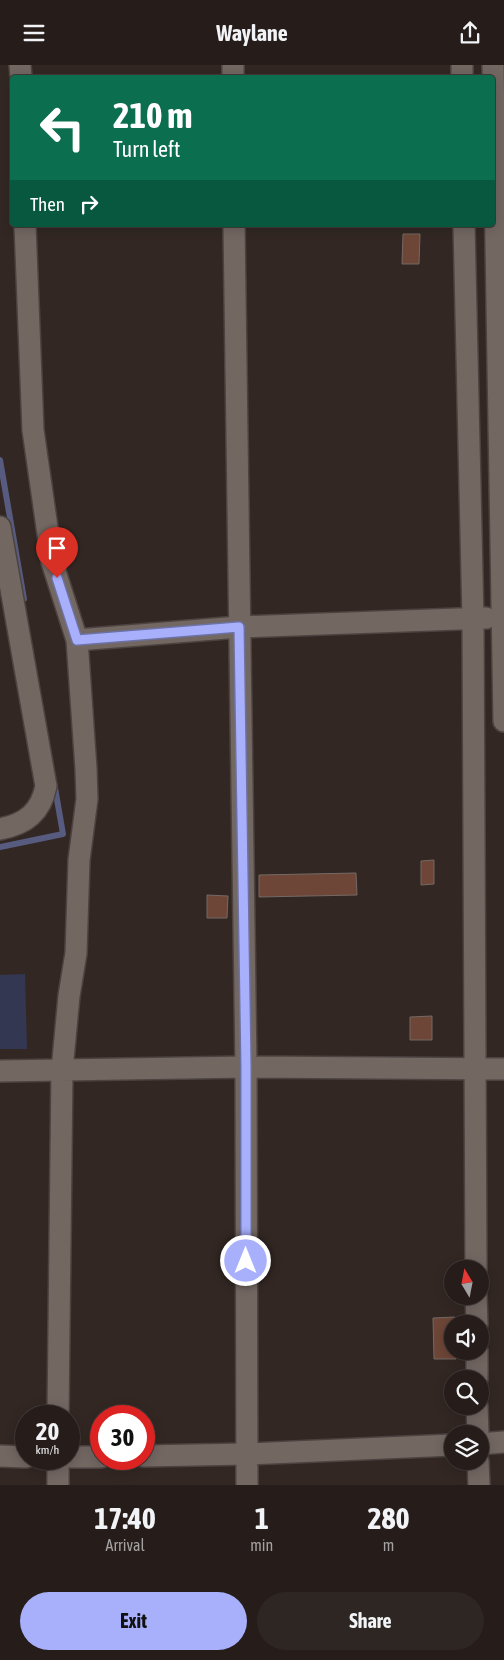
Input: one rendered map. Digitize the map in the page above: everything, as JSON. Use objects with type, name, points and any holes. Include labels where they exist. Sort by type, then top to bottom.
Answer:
[{"type":"street","points":[[25,227],[33,430],[52,562],[77,640],[86,799],[79,860],[76,953],[69,996],[62,1070],[58,1405]]},
{"type":"street","points":[[234,227],[246,1067],[247,1485]]},
{"type":"street","points":[[464,227],[473,619],[476,1260]]},
{"type":"street","points":[[494,227],[504,721]]},
{"type":"street","points":[[0,527],[46,786],[43,800],[26,821],[0,829]]},
{"type":"street","points":[[77,640],[239,627],[503,617]]},
{"type":"street","points":[[0,1071],[246,1067],[504,1069]]},
{"type":"street","points":[[489,1443],[504,1442]]},
{"type":"street","points":[[155,1456],[246,1454],[444,1445]]},
{"type":"street","points":[[0,1456],[15,1457]]},
{"type":"street","points":[[58,1470],[58,1485]]},
{"type":"street","points":[[478,1470],[479,1485]]},
{"type":"shaded area","points":[[25,974],[27,1049],[0,1049],[0,975]]},
{"type":"building","points":[[403,234],[420,234],[419,264],[402,264]]},
{"type":"building","points":[[434,860],[434,884],[421,885],[421,861]]},
{"type":"building","points":[[356,873],[357,895],[259,897],[259,875]]},
{"type":"building","points":[[207,895],[228,896],[227,918],[207,918]]},
{"type":"building","points":[[432,1016],[432,1040],[410,1040],[410,1017]]},
{"type":"building","points":[[433,1318],[444,1318],[444,1359],[434,1359]]},
{"type":"waterway","points":[[0,460],[24,599]]},
{"type":"waterway","points":[[0,847],[63,834],[54,782]]},
{"type":"route","points":[[57,578],[77,640],[239,627],[246,1067],[246,1261]]}]
